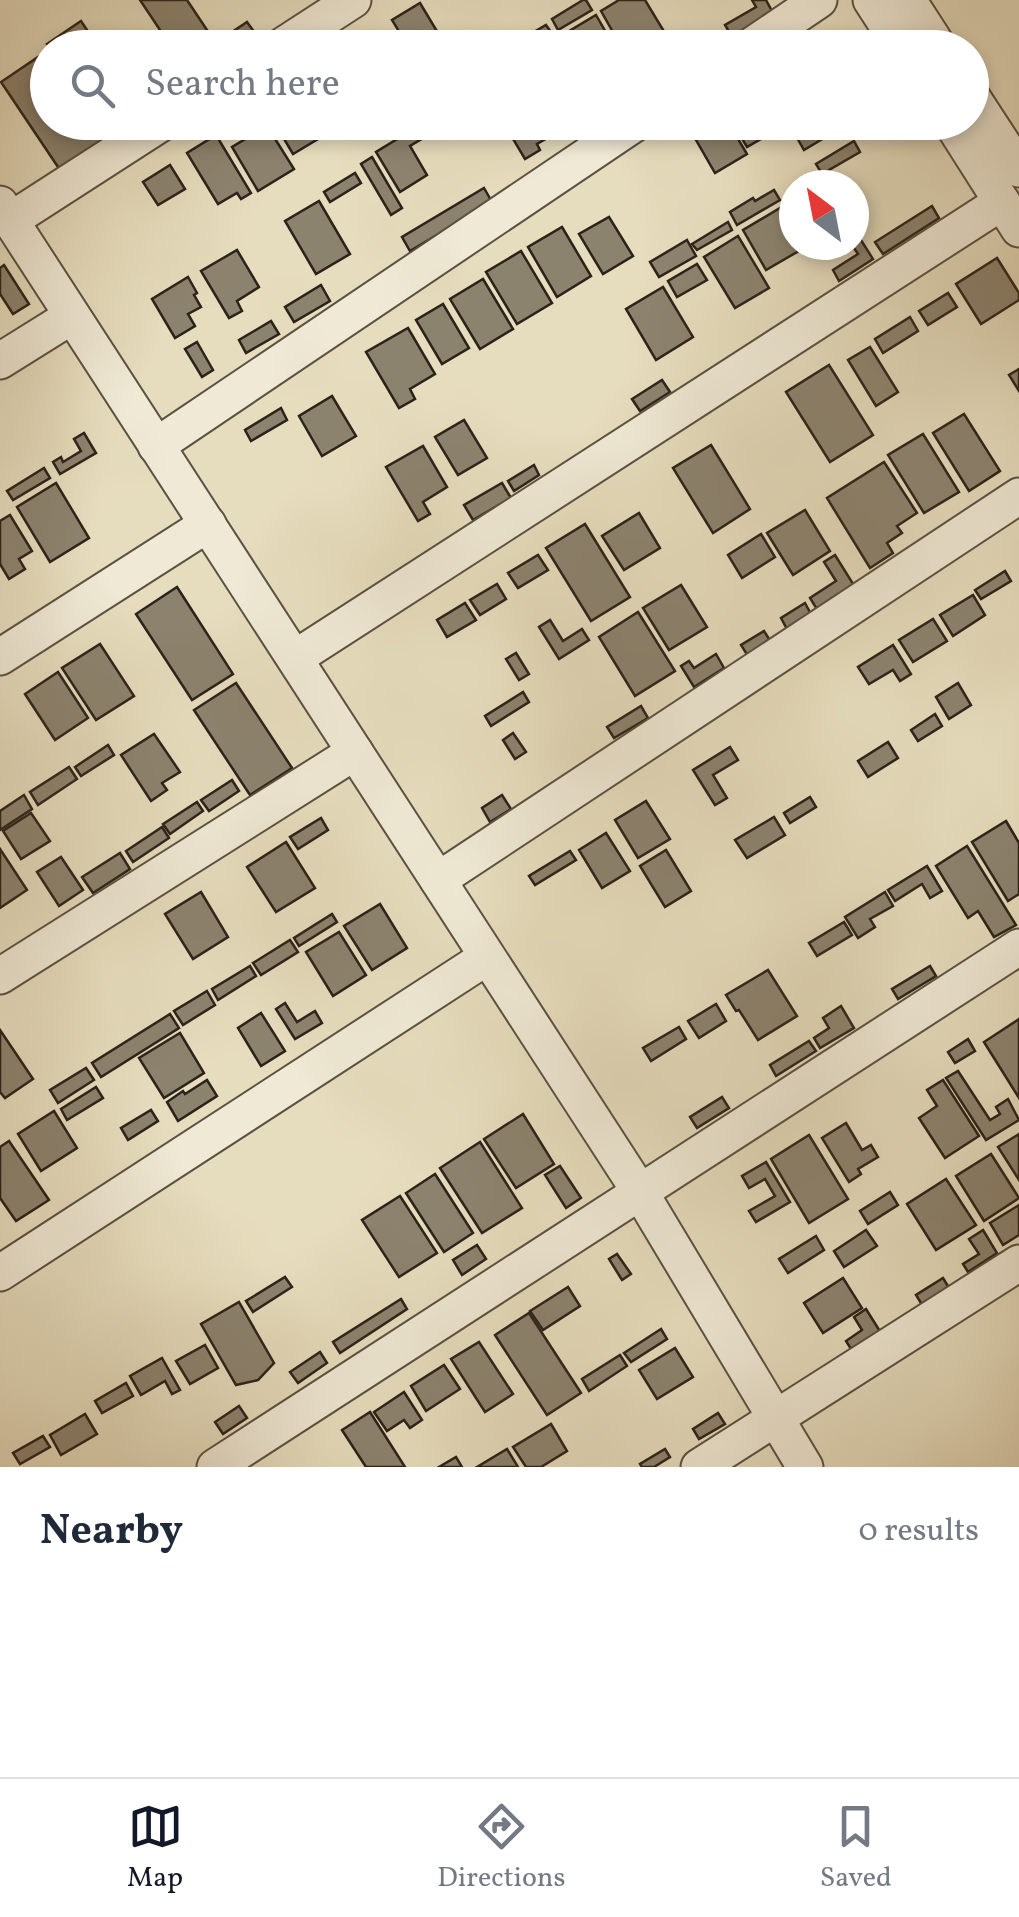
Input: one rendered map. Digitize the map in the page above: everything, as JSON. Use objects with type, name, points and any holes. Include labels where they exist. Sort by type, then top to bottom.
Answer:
[{"type":"street","points":[[307,30],[353,0]]},
{"type":"street","points":[[775,30],[819,0]]},
{"type":"street","points":[[871,0],[890,30]]},
{"type":"street","points":[[908,0],[927,30]]},
{"type":"street","points":[[989,123],[1019,168]]},
{"type":"street","points":[[132,140],[6,212],[640,1192],[806,1467]]},
{"type":"street","points":[[156,446],[610,140]]},
{"type":"street","points":[[294,658],[1010,215],[962,140]]},
{"type":"street","points":[[0,361],[72,316]]},
{"type":"street","points":[[438,880],[1019,496]]},
{"type":"street","points":[[0,657],[208,524]]},
{"type":"street","points":[[0,976],[355,752]]},
{"type":"street","points":[[215,1467],[1019,947]]},
{"type":"street","points":[[0,1273],[487,958]]},
{"type":"street","points":[[699,1467],[1019,1262]]},
{"type":"building","points":[[140,0],[187,0],[207,30],[160,30]]},
{"type":"building","points":[[583,0],[592,10],[558,30],[552,19]]},
{"type":"building","points":[[619,0],[645,0],[663,30],[612,30],[601,11]]},
{"type":"building","points":[[752,0],[766,0],[773,13],[744,30],[728,30],[725,25],[756,7]]},
{"type":"building","points":[[420,3],[436,30],[398,30],[392,20]]},
{"type":"building","points":[[596,15],[605,30],[571,30]]},
{"type":"building","points":[[81,21],[87,30],[68,30]]},
{"type":"building","points":[[247,22],[253,30],[235,30]]},
{"type":"building","points":[[30,62],[30,125],[1,82]]},
{"type":"building","points":[[40,140],[103,140],[106,144],[62,173]]},
{"type":"building","points":[[208,140],[219,140],[251,193],[241,199],[237,193],[218,204],[187,153]]},
{"type":"building","points":[[244,140],[276,140],[294,169],[258,191],[232,147]]},
{"type":"building","points":[[285,140],[316,140],[293,154]]},
{"type":"building","points":[[396,140],[420,140],[410,146],[427,175],[400,192],[376,152]]},
{"type":"building","points":[[514,140],[544,140],[537,144],[540,150],[525,159]]},
{"type":"building","points":[[696,140],[739,140],[747,154],[715,173]]},
{"type":"building","points":[[798,140],[821,140],[804,150]]},
{"type":"building","points":[[854,141],[860,152],[829,170],[820,170],[816,164]]},
{"type":"building","points":[[372,157],[402,208],[391,215],[361,164]]},
{"type":"building","points":[[170,165],[185,189],[158,205],[143,182]]},
{"type":"building","points":[[355,173],[361,183],[330,202],[324,192]]},
{"type":"building","points":[[484,188],[492,202],[410,251],[402,237]]},
{"type":"building","points":[[774,190],[779,198],[737,225],[730,212],[753,198],[755,201]]},
{"type":"building","points":[[319,201],[350,254],[316,274],[285,221]]},
{"type":"building","points":[[932,206],[939,218],[883,254],[875,242]]},
{"type":"building","points":[[779,209],[779,260],[783,260],[766,270],[743,230]]},
{"type":"building","points":[[609,217],[633,256],[603,274],[579,234]]},
{"type":"building","points":[[728,222],[732,230],[697,250],[692,244]]},
{"type":"building","points":[[562,227],[591,276],[557,297],[528,247]]},
{"type":"building","points":[[738,236],[769,288],[735,308],[704,257]]},
{"type":"building","points":[[687,240],[696,256],[659,277],[650,262]]},
{"type":"building","points":[[237,250],[259,287],[237,301],[242,311],[229,318],[201,271]]},
{"type":"building","points":[[521,251],[552,303],[517,324],[486,272]]},
{"type":"building","points":[[869,253],[873,259],[839,281],[833,270],[849,260],[869,260]]},
{"type":"building","points":[[997,258],[1019,293],[1019,300],[981,324],[956,284]]},
{"type":"building","points":[[697,264],[707,280],[677,297],[668,281]]},
{"type":"building","points":[[4,265],[29,304],[13,314],[0,294],[0,268]]},
{"type":"building","points":[[188,277],[201,307],[188,314],[195,326],[175,338],[152,299]]},
{"type":"building","points":[[483,279],[513,329],[480,349],[450,299]]},
{"type":"building","points":[[321,285],[330,301],[294,322],[285,307]]},
{"type":"building","points":[[663,287],[693,337],[656,360],[626,309]]},
{"type":"building","points":[[948,293],[957,307],[928,325],[919,311]]},
{"type":"building","points":[[443,304],[469,348],[442,364],[416,320]]},
{"type":"building","points":[[910,317],[918,331],[883,353],[875,339]]},
{"type":"building","points":[[271,321],[279,334],[246,353],[239,340]]},
{"type":"building","points":[[408,328],[435,374],[410,389],[415,399],[399,408],[366,352]]},
{"type":"building","points":[[197,342],[213,370],[202,377],[185,349]]},
{"type":"building","points":[[870,347],[898,392],[876,406],[848,360]]},
{"type":"building","points":[[829,365],[873,435],[830,462],[786,392]]},
{"type":"building","points":[[1019,369],[1019,391],[1009,375]]},
{"type":"building","points":[[662,380],[670,392],[640,411],[632,399]]},
{"type":"building","points":[[332,396],[356,436],[322,456],[299,416]]},
{"type":"building","points":[[281,408],[287,420],[251,441],[245,430]]},
{"type":"building","points":[[964,414],[1000,471],[969,491],[933,433]]},
{"type":"building","points":[[464,420],[487,458],[458,475],[435,437]]},
{"type":"building","points":[[84,433],[96,453],[60,474],[53,462],[61,457],[63,462],[81,451],[74,439]]},
{"type":"building","points":[[923,434],[959,492],[924,513],[888,455]]},
{"type":"building","points":[[711,445],[750,509],[713,533],[673,468]]},
{"type":"building","points":[[423,446],[447,487],[423,502],[430,514],[418,521],[386,467]]},
{"type":"building","points":[[884,462],[917,513],[897,526],[902,533],[887,543],[893,553],[870,568],[827,498]]},
{"type":"building","points":[[534,465],[539,475],[514,491],[508,481]]},
{"type":"building","points":[[44,468],[50,478],[13,500],[7,491]]},
{"type":"building","points":[[56,483],[89,538],[50,562],[17,507]]},
{"type":"building","points":[[502,483],[511,498],[473,520],[464,505]]},
{"type":"building","points":[[805,510],[830,551],[793,575],[767,533]]},
{"type":"building","points":[[639,513],[660,548],[624,570],[602,536]]},
{"type":"building","points":[[10,515],[32,551],[19,559],[25,569],[9,579],[0,564],[0,521]]},
{"type":"building","points":[[585,524],[630,597],[591,621],[546,548]]},
{"type":"building","points":[[761,534],[775,557],[742,578],[728,555]]},
{"type":"building","points":[[538,555],[548,570],[518,588],[508,573]]},
{"type":"building","points":[[835,555],[855,587],[818,611],[810,598],[836,581],[824,562]]},
{"type":"building","points":[[1005,571],[1011,581],[981,599],[975,590]]},
{"type":"building","points":[[497,584],[506,599],[480,615],[470,600]]},
{"type":"building","points":[[681,585],[707,627],[669,650],[643,608]]},
{"type":"building","points":[[177,587],[233,674],[192,700],[136,614]]},
{"type":"building","points":[[973,595],[985,615],[953,636],[940,615]]},
{"type":"building","points":[[465,603],[476,620],[447,637],[437,620]]},
{"type":"building","points":[[805,603],[812,616],[788,631],[781,618]]},
{"type":"building","points":[[638,612],[675,671],[635,696],[599,637]]},
{"type":"building","points":[[933,619],[947,641],[913,662],[899,640]]},
{"type":"building","points":[[550,620],[563,641],[582,629],[589,640],[559,659],[539,627]]},
{"type":"building","points":[[764,631],[771,642],[748,656],[741,645]]},
{"type":"building","points":[[100,644],[134,696],[96,720],[62,668]]},
{"type":"building","points":[[893,645],[911,674],[900,681],[893,670],[869,684],[858,667]]},
{"type":"building","points":[[516,653],[529,674],[519,680],[506,659]]},
{"type":"building","points":[[716,654],[724,668],[694,687],[681,666],[689,661],[694,668]]},
{"type":"building","points":[[58,672],[88,718],[55,740],[25,694]]},
{"type":"building","points":[[236,683],[292,768],[250,795],[194,710]]},
{"type":"building","points":[[958,683],[971,705],[949,719],[936,697]]},
{"type":"building","points":[[523,692],[529,702],[491,726],[485,716]]},
{"type":"building","points":[[641,706],[648,718],[614,738],[607,727]]},
{"type":"building","points":[[935,714],[942,726],[918,741],[911,730]]},
{"type":"building","points":[[513,733],[526,752],[515,759],[503,740]]},
{"type":"building","points":[[154,734],[180,772],[162,783],[167,790],[151,801],[121,755]]},
{"type":"building","points":[[888,742],[898,758],[868,777],[858,761]]},
{"type":"building","points":[[108,745],[114,755],[81,776],[75,767]]},
{"type":"building","points":[[730,747],[738,760],[713,775],[727,798],[715,805],[693,770]]},
{"type":"building","points":[[69,767],[77,779],[38,805],[30,792]]},
{"type":"building","points":[[232,780],[239,791],[209,811],[201,800]]},
{"type":"building","points":[[24,795],[32,809],[0,830],[0,811]]},
{"type":"building","points":[[502,795],[511,809],[490,822],[482,808]]},
{"type":"building","points":[[810,797],[816,807],[790,823],[784,813]]},
{"type":"building","points":[[646,801],[670,839],[638,858],[615,820]]},
{"type":"building","points":[[197,802],[203,811],[170,834],[163,824]]},
{"type":"building","points":[[31,813],[50,841],[21,859],[3,831]]},
{"type":"building","points":[[774,817],[785,835],[747,858],[735,840]]},
{"type":"building","points":[[321,818],[328,830],[298,849],[290,837]]},
{"type":"building","points":[[1006,821],[1019,843],[1019,894],[1008,901],[972,842]]},
{"type":"building","points":[[162,827],[169,838],[133,862],[126,851]]},
{"type":"building","points":[[606,833],[630,871],[602,888],[579,850]]},
{"type":"building","points":[[286,842],[315,888],[276,912],[247,867]]},
{"type":"building","points":[[967,846],[1016,925],[994,937],[978,911],[968,918],[936,866]]},
{"type":"building","points":[[0,849],[27,890],[0,908]]},
{"type":"building","points":[[666,850],[691,891],[665,907],[640,866]]},
{"type":"building","points":[[570,851],[576,860],[535,885],[529,876]]},
{"type":"building","points":[[120,853],[130,869],[93,893],[82,877]]},
{"type":"building","points":[[61,857],[83,890],[59,906],[37,872]]},
{"type":"building","points":[[927,866],[942,891],[930,898],[922,884],[895,901],[888,890]]},
{"type":"building","points":[[201,892],[228,937],[193,959],[165,914]]},
{"type":"building","points":[[885,892],[893,906],[870,919],[875,927],[858,938],[845,917]]},
{"type":"building","points":[[380,904],[407,948],[372,970],[344,926]]},
{"type":"building","points":[[332,914],[337,922],[299,946],[294,938]]},
{"type":"building","points":[[844,922],[852,935],[817,956],[809,943]]},
{"type":"building","points":[[339,932],[366,975],[333,996],[306,952]]},
{"type":"building","points":[[290,940],[298,952],[261,975],[253,963]]},
{"type":"building","points":[[250,966],[256,976],[218,1000],[212,989]]},
{"type":"building","points":[[930,966],[936,976],[898,999],[892,989]]},
{"type":"building","points":[[768,970],[797,1016],[758,1040],[726,995]]},
{"type":"building","points":[[207,991],[215,1005],[183,1025],[174,1011]]},
{"type":"building","points":[[285,1003],[297,1022],[315,1011],[322,1023],[295,1039],[276,1009]]},
{"type":"building","points":[[716,1004],[726,1021],[699,1038],[688,1021]]},
{"type":"building","points":[[841,1006],[854,1028],[820,1048],[814,1038],[829,1028],[823,1018]]},
{"type":"building","points":[[261,1013],[285,1051],[261,1066],[238,1028]]},
{"type":"building","points":[[170,1014],[179,1028],[101,1077],[92,1063]]},
{"type":"building","points":[[1019,1019],[1019,1098],[984,1042]]},
{"type":"building","points":[[679,1027],[686,1039],[651,1061],[643,1048]]},
{"type":"building","points":[[0,1030],[33,1079],[5,1098],[0,1092]]},
{"type":"building","points":[[180,1033],[204,1073],[164,1098],[139,1058]]},
{"type":"building","points":[[968,1039],[975,1051],[955,1063],[948,1052]]},
{"type":"building","points":[[809,1041],[816,1051],[776,1076],[770,1065]]},
{"type":"building","points":[[86,1068],[94,1080],[58,1103],[50,1090]]},
{"type":"building","points":[[958,1071],[990,1120],[1000,1114],[996,1107],[1008,1099],[1019,1120],[986,1140],[946,1078]]},
{"type":"building","points":[[207,1080],[217,1096],[178,1121],[167,1102]]},
{"type":"building","points":[[943,1080],[979,1136],[945,1158],[919,1118],[937,1106],[927,1090]]},
{"type":"building","points":[[96,1087],[103,1098],[67,1120],[61,1109]]},
{"type":"building","points":[[722,1097],[729,1108],[697,1128],[690,1117]]},
{"type":"building","points":[[151,1110],[158,1121],[128,1140],[121,1128]]},
{"type":"building","points":[[54,1111],[77,1148],[41,1171],[18,1134]]},
{"type":"building","points":[[523,1114],[554,1164],[516,1188],[484,1139]]},
{"type":"building","points":[[846,1123],[862,1150],[871,1145],[878,1157],[858,1169],[861,1174],[849,1182],[822,1138]]},
{"type":"building","points":[[1019,1134],[1019,1180],[998,1147]]},
{"type":"building","points":[[809,1135],[848,1199],[809,1223],[771,1159]]},
{"type":"building","points":[[9,1141],[49,1200],[16,1221],[0,1198],[0,1147]]},
{"type":"building","points":[[480,1142],[522,1208],[482,1233],[440,1168]]},
{"type":"building","points":[[991,1154],[1019,1198],[984,1221],[956,1176]]},
{"type":"building","points":[[766,1162],[790,1202],[756,1222],[749,1211],[775,1196],[765,1179],[749,1188],[742,1176]]},
{"type":"building","points":[[560,1166],[581,1198],[566,1208],[545,1175]]},
{"type":"building","points":[[435,1174],[473,1233],[444,1252],[406,1193]]},
{"type":"building","points":[[946,1179],[976,1225],[936,1250],[907,1204]]},
{"type":"building","points":[[890,1192],[898,1205],[868,1224],[860,1211]]},
{"type":"building","points":[[400,1196],[437,1253],[399,1277],[362,1220]]},
{"type":"building","points":[[1019,1205],[1019,1235],[1003,1245],[990,1223]]},
{"type":"building","points":[[866,1230],[877,1246],[844,1267],[834,1251]]},
{"type":"building","points":[[983,1230],[997,1253],[968,1272],[963,1264],[979,1254],[969,1239]]},
{"type":"building","points":[[816,1236],[824,1250],[788,1273],[779,1259]]},
{"type":"building","points":[[477,1245],[486,1259],[462,1275],[453,1260]]},
{"type":"building","points":[[617,1254],[631,1274],[622,1280],[609,1259]]},
{"type":"building","points":[[285,1277],[292,1287],[253,1312],[246,1301]]},
{"type":"building","points":[[843,1278],[862,1308],[823,1333],[804,1303]]},
{"type":"building","points":[[943,1278],[951,1291],[924,1308],[916,1295]]},
{"type":"building","points":[[568,1287],[580,1306],[543,1330],[530,1311]]},
{"type":"building","points":[[401,1299],[407,1309],[340,1353],[333,1342]]},
{"type":"building","points":[[239,1302],[274,1363],[258,1380],[236,1385],[201,1324]]},
{"type":"building","points":[[866,1309],[881,1333],[853,1352],[846,1341],[862,1330],[854,1317]]},
{"type":"building","points":[[529,1313],[581,1393],[547,1415],[495,1335]]},
{"type":"building","points":[[661,1329],[667,1339],[631,1362],[624,1353]]},
{"type":"building","points":[[479,1342],[513,1394],[485,1412],[451,1359]]},
{"type":"building","points":[[205,1345],[218,1368],[190,1384],[176,1361]]},
{"type":"building","points":[[675,1348],[693,1377],[657,1399],[639,1370]]},
{"type":"building","points":[[320,1352],[327,1363],[298,1383],[290,1372]]},
{"type":"building","points":[[620,1355],[627,1366],[589,1391],[582,1379]]},
{"type":"building","points":[[162,1358],[180,1390],[172,1394],[165,1381],[141,1395],[130,1376]]},
{"type":"building","points":[[444,1365],[460,1389],[426,1411],[411,1386]]},
{"type":"building","points":[[126,1383],[133,1396],[102,1413],[95,1401]]},
{"type":"building","points":[[404,1392],[422,1420],[410,1428],[404,1420],[387,1431],[374,1412]]},
{"type":"building","points":[[239,1406],[247,1418],[223,1434],[215,1422]]},
{"type":"building","points":[[370,1412],[405,1467],[366,1467],[342,1430]]},
{"type":"building","points":[[718,1413],[725,1424],[699,1439],[693,1429]]},
{"type":"building","points":[[85,1414],[97,1434],[61,1455],[50,1435]]},
{"type":"building","points":[[551,1424],[567,1451],[541,1467],[526,1467],[513,1447]]},
{"type":"building","points":[[43,1436],[50,1447],[20,1464],[13,1453]]},
{"type":"building","points":[[507,1449],[518,1467],[477,1467]]},
{"type":"building","points":[[665,1449],[670,1457],[654,1467],[642,1467],[640,1464]]},
{"type":"building","points":[[456,1457],[462,1467],[439,1467]]}]
